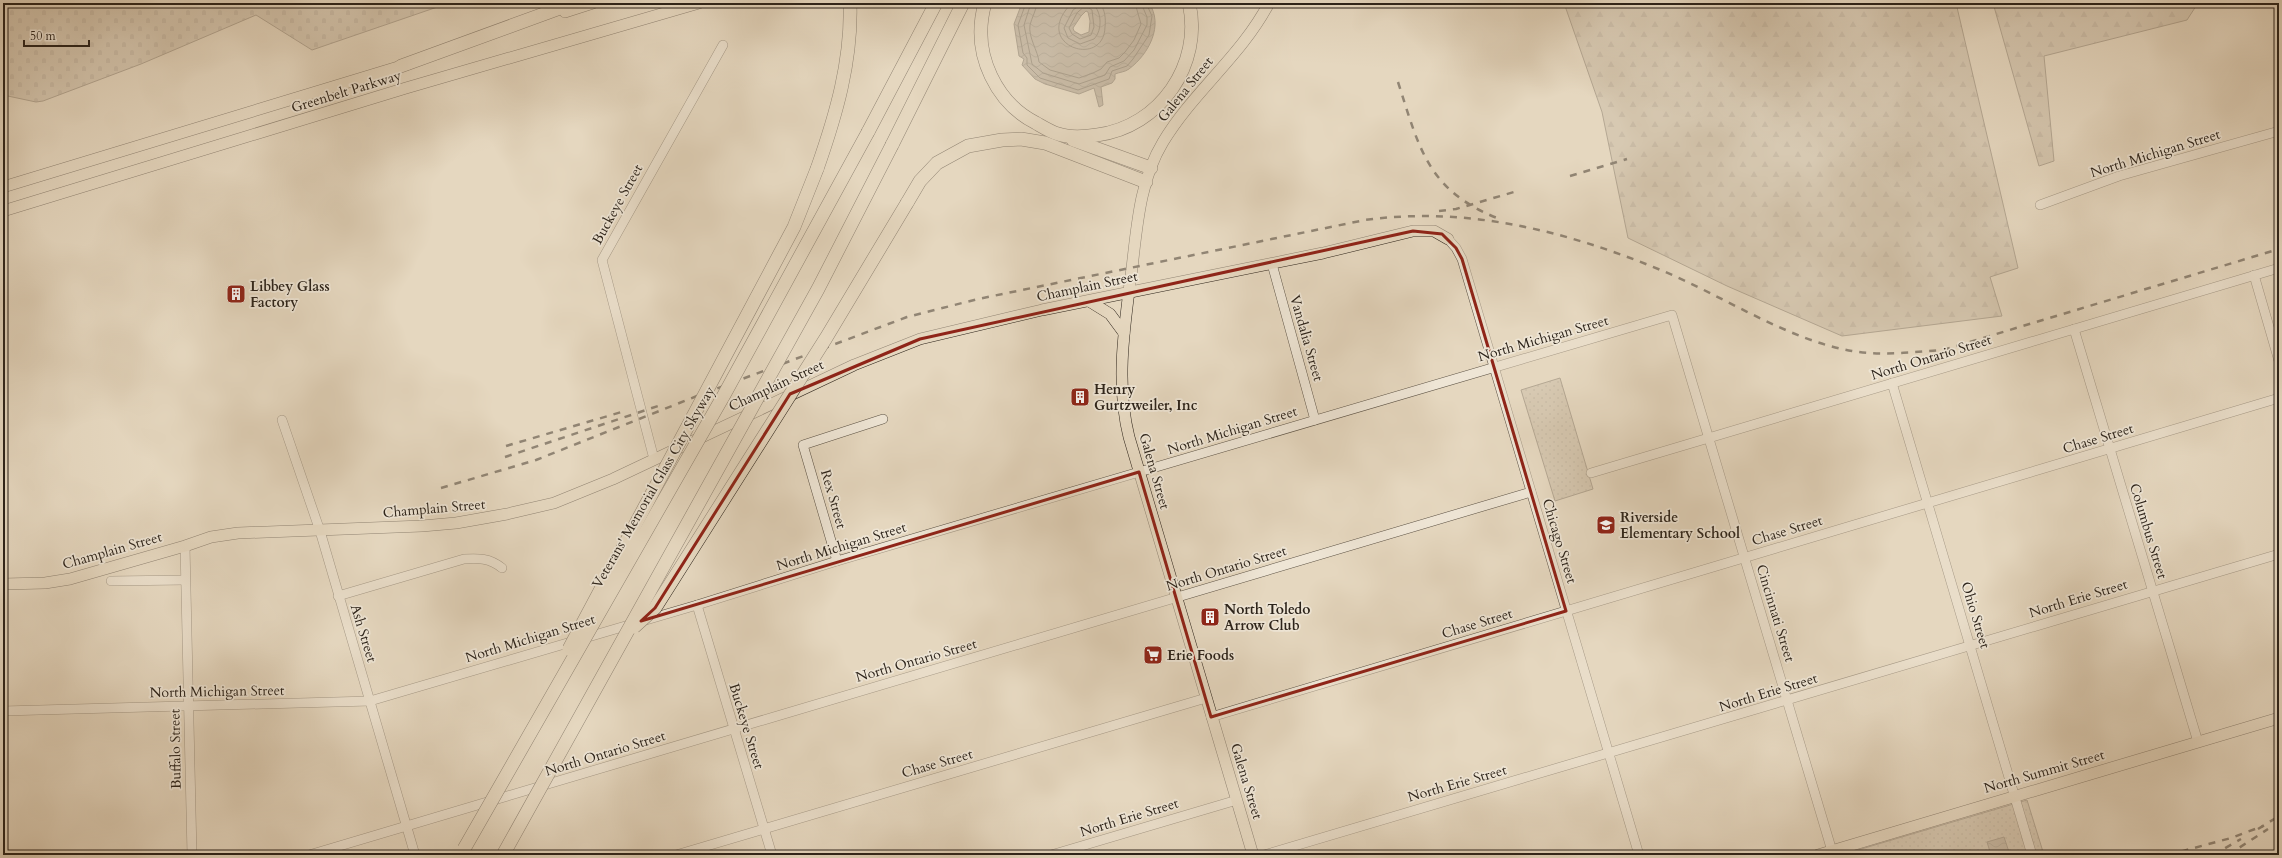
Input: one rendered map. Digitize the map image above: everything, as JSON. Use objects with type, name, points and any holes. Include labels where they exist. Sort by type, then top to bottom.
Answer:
[{"type":"highway","points":[[401,66],[574,3]]},
{"type":"highway","points":[[463,852],[607,577],[794,227],[836,116],[846,69],[850,3]]},
{"type":"highway","name":"Veterans' Memorial Glass City Skyway","points":[[463,852],[724,395],[868,132],[936,3]]},
{"type":"highway","points":[[503,855],[818,289],[963,3]]},
{"type":"highway","points":[[985,3],[980,22],[983,53],[993,81],[1014,108],[1028,119],[1058,134],[1151,168]]},
{"type":"highway","points":[[1058,134],[1085,137],[1103,134],[1135,122],[1159,105],[1172,90],[1188,59],[1192,43],[1189,3]]},
{"type":"highway","points":[[626,634],[655,608],[826,338],[920,181],[937,163],[968,146],[1002,140],[1021,139],[1045,143],[1146,182]]},
{"type":"main road","name":"Greenbelt Parkway","points":[[3,188],[401,66],[593,3]]},
{"type":"main road","name":"Greenbelt Parkway","points":[[3,211],[406,88],[699,3]]},
{"type":"main road","name":"Galena Street","points":[[1253,855],[1175,598],[1139,472],[1124,412],[1124,333],[1136,228],[1146,182],[1162,143],[1178,120],[1252,31],[1270,3]]},
{"type":"main road","name":"Champlain Street","points":[[3,584],[45,583],[70,579],[211,537],[238,533],[320,531],[456,523],[507,514],[554,502],[613,479],[791,393],[854,365],[920,339],[1089,301],[1272,264],[1413,231],[1434,231],[1448,239]]},
{"type":"main road","points":[[1089,301],[1110,314],[1124,333]]},
{"type":"main road","name":"North Summit Street","points":[[1818,855],[2014,795],[2279,718]]},
{"type":"street","name":"Buckeye Street","points":[[654,459],[602,260],[723,45]]},
{"type":"street","name":"North Michigan Street","points":[[2040,205],[2119,176],[2279,131]]},
{"type":"street","name":"Chicago Street","points":[[1448,239],[1456,248],[1462,259],[1639,855]]},
{"type":"street","name":"Vandalia Street","points":[[1272,264],[1315,420]]},
{"type":"street","name":"North Ontario Street","points":[[1591,473],[2279,268]]},
{"type":"street","points":[[2254,275],[2279,361]]},
{"type":"street","name":"North Michigan Street","points":[[3,711],[370,701],[1672,314]]},
{"type":"street","name":"Cincinnati Street","points":[[1672,314],[1832,851]]},
{"type":"street","name":"Columbus Street","points":[[2074,329],[2198,742]]},
{"type":"street","name":"Ohio Street","points":[[1892,383],[2032,855]]},
{"type":"street","name":"Chase Street","points":[[1211,717],[2279,398]]},
{"type":"street","name":"Rex Street","points":[[837,561],[803,445],[883,419]]},
{"type":"street","name":"Ash Street","points":[[282,420],[320,531],[415,855]]},
{"type":"street","name":"North Ontario Street","points":[[308,855],[1531,492]]},
{"type":"street","name":"Buffalo Street","points":[[184,546],[192,855]]},
{"type":"street","name":"North Erie Street","points":[[1264,855],[1788,701],[2279,554]]},
{"type":"street","points":[[338,596],[464,559],[487,559],[502,568]]},
{"type":"street","points":[[111,581],[185,580]]},
{"type":"street","name":"Buckeye Street","points":[[697,605],[772,855]]},
{"type":"street","name":"Chase Street","points":[[676,855],[1206,698]]},
{"type":"street","name":"North Erie Street","points":[[1051,855],[1237,800]]},
{"type":"highlighted area","points":[[1413,231],[1442,234],[1456,248],[1462,259],[1566,611],[1211,717],[1139,472],[641,621],[655,608],[790,394],[920,339]]},
{"type":"green space","points":[[3,3],[449,3],[312,50],[256,15],[141,64],[43,101],[36,102],[3,95]]},
{"type":"green space","points":[[1564,3],[1956,3],[2018,268],[1990,277],[2002,316],[1842,336],[1727,286],[1628,238],[1602,112]]},
{"type":"green space","points":[[1993,3],[2198,3],[2187,20],[2044,56],[2054,161],[2039,166]]},
{"type":"green space","points":[[1560,378],[1593,489],[1555,501],[1521,390]]},
{"type":"green space","points":[[2027,800],[2044,855],[1841,855]]},
{"type":"water","points":[[1022,3],[1149,3],[1155,20],[1155,30],[1148,47],[1136,63],[1129,69],[1115,74],[1115,79],[1112,83],[1101,87],[1103,105],[1099,107],[1094,88],[1079,94],[1045,84],[1035,79],[1022,65],[1024,59],[1019,56],[1014,24]],"holes":[[[1086,11],[1088,12],[1090,21],[1089,32],[1081,35],[1074,31],[1073,28],[1081,16]]]},
{"type":"water","points":[[2004,837],[2010,855],[1991,855],[1987,842]]},
{"type":"railway","points":[[1398,82],[1412,127],[1420,146],[1429,164],[1440,180],[1455,194],[1474,207],[1497,218]]},
{"type":"railway","points":[[1570,176],[1627,159]]},
{"type":"railway","points":[[1439,211],[1456,209],[1514,192]]},
{"type":"railway","points":[[441,488],[536,460],[697,396],[907,317],[978,299],[1365,220],[1442,216],[1479,219],[1517,225],[1554,234],[1590,244],[1663,271],[1756,316],[1804,337],[1852,351],[1875,353],[1943,350],[2279,249]]},
{"type":"railway","points":[[505,457],[664,404]]},
{"type":"railway","points":[[506,446],[625,411]]},
{"type":"railway","points":[[2258,829],[2279,816]]},
{"type":"railway","points":[[2168,855],[2231,838],[2263,826]]},
{"type":"railway","points":[[2228,855],[2268,829]]},
{"type":"railway","points":[[2213,855],[2241,839]]},
{"type":"place","name":"Libbey Glass Factory","points":[[236,294]]},
{"type":"place","name":"Henry Gurtzweiler, Inc","points":[[1080,397]]},
{"type":"place","name":"Riverside Elementary School","points":[[1606,525]]},
{"type":"place","name":"North Toledo Arrow Club","points":[[1210,617]]},
{"type":"place","name":"Erie Foods","points":[[1153,655]]}]
